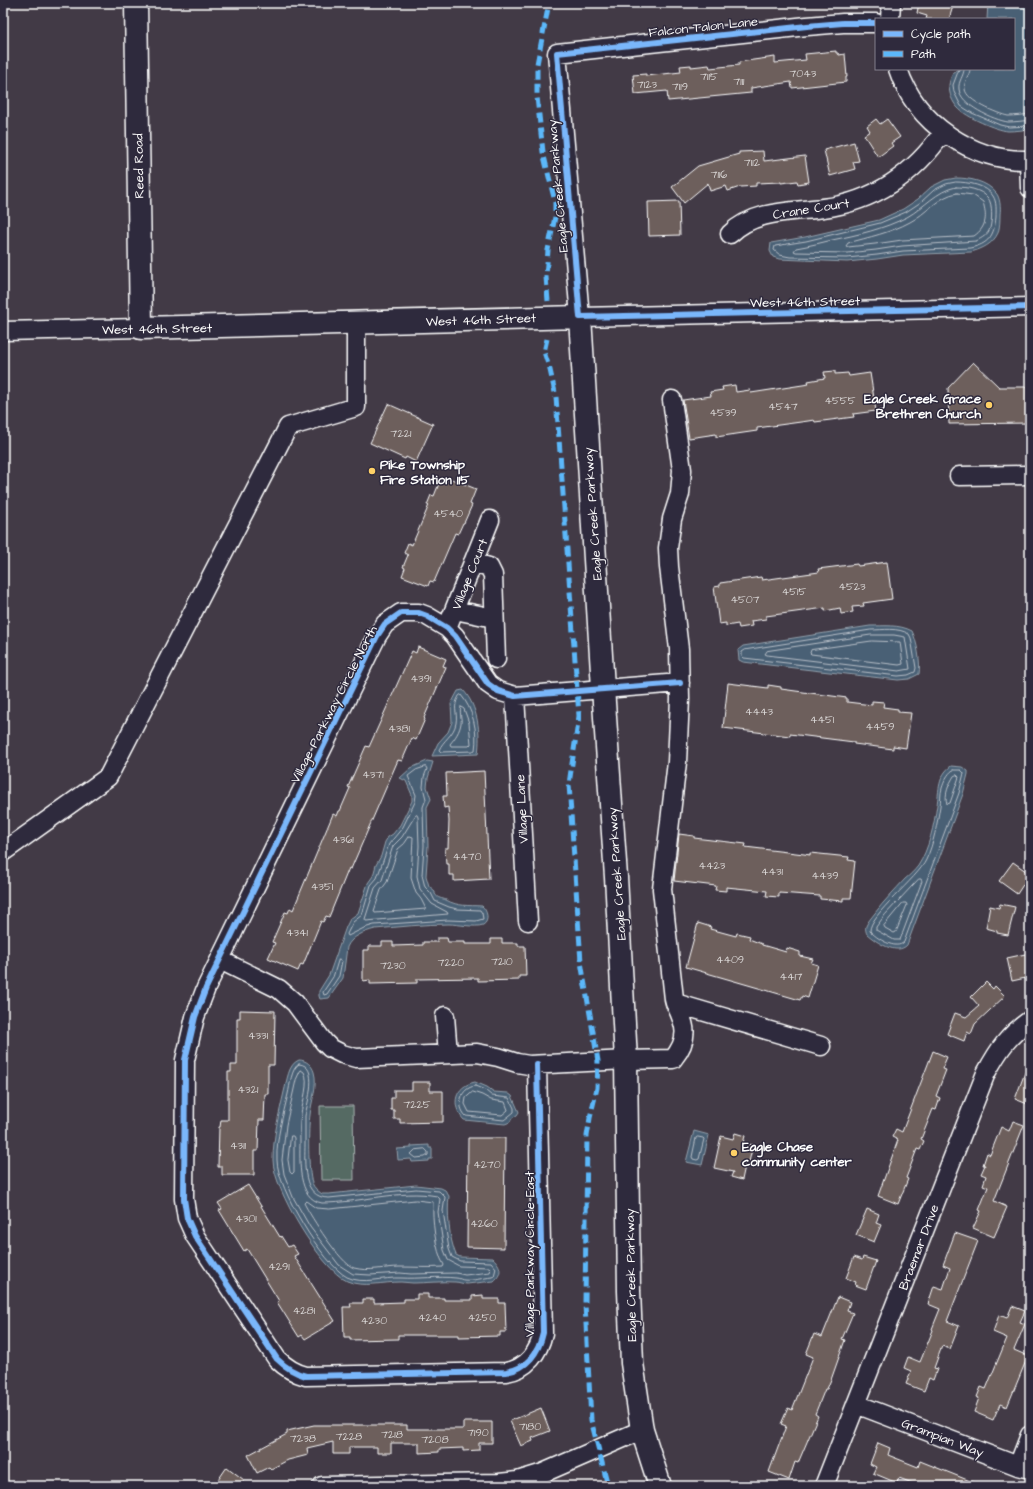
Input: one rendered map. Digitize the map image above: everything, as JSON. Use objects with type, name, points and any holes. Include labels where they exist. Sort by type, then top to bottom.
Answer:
[{"type":"main road","name":"Reed Road","points":[[136,3],[141,328]]},
{"type":"main road","name":"West 46th Street","points":[[141,328],[580,317]]},
{"type":"main road","name":"Eagle Creek Parkway","points":[[580,317],[616,877],[626,1060],[631,1343],[636,1394],[642,1430],[660,1486]]},
{"type":"street","points":[[890,18],[891,3]]},
{"type":"street","name":"Falcon Talon Lane","points":[[557,53],[807,26],[843,23],[875,23]]},
{"type":"street","name":"Eagle Creek Parkway","points":[[557,53],[580,317]]},
{"type":"street","points":[[898,70],[917,105],[943,132],[954,139],[984,153],[1016,160],[1030,160],[1030,188]]},
{"type":"street","name":"Crane Court","points":[[730,234],[748,222],[768,215],[842,205],[866,197],[894,182],[915,166],[924,157],[943,132]]},
{"type":"street","name":"West 46th Street","points":[[580,317],[1030,307]]},
{"type":"street","points":[[3,852],[108,777],[288,427],[356,407],[356,323]]},
{"type":"street","name":"West 46th Street","points":[[3,331],[141,328]]},
{"type":"street","points":[[220,960],[279,989],[295,1003],[330,1048],[342,1054],[360,1058],[477,1054],[498,1057],[520,1064],[537,1065],[673,1059],[675,1057],[685,1033],[684,1021],[675,1003],[673,995],[662,889],[679,749],[680,683],[677,627],[668,560],[670,532],[680,494],[682,474],[672,400]]},
{"type":"street","points":[[959,476],[1030,475]]},
{"type":"street","name":"Village Court","points":[[447,628],[490,520]]},
{"type":"street","points":[[473,562],[489,567],[493,575],[496,659]]},
{"type":"street","points":[[455,610],[494,618]]},
{"type":"street","name":"Village Parkway Circle North","points":[[310,1376],[293,1372],[277,1359],[193,1232],[184,1209],[185,1060],[197,1011],[206,988],[381,630],[394,617],[406,612],[422,614],[447,628],[455,636],[486,682],[498,691],[515,696],[603,688]]},
{"type":"street","points":[[603,688],[680,683]]},
{"type":"street","name":"Village Lane","points":[[515,696],[528,921]]},
{"type":"street","points":[[675,1003],[821,1046]]},
{"type":"street","points":[[445,1016],[448,1054]]},
{"type":"street","name":"Braemar Drive","points":[[824,1486],[986,1073],[1002,1045],[1011,1035],[1030,1020]]},
{"type":"street","name":"Village Parkway Circle East","points":[[310,1376],[506,1372],[518,1368],[533,1357],[540,1345],[543,1333],[537,1065]]},
{"type":"street","name":"Grampian Way","points":[[856,1404],[1024,1467]]},
{"type":"street","points":[[322,1486],[499,1483],[526,1479],[642,1430]]},
{"type":"street","points":[[1024,1467],[1030,1435]]},
{"type":"green space","points":[[320,1106],[353,1106],[354,1180],[321,1180]]},
{"type":"water","points":[[988,3],[1030,3],[1030,129],[1008,131],[989,126],[962,112],[956,106],[951,97],[949,83],[956,70],[1015,70],[1015,18],[987,18]]},
{"type":"water","points":[[956,178],[983,183],[992,189],[998,197],[1000,203],[1000,226],[996,237],[987,246],[971,252],[903,255],[847,262],[779,259],[773,257],[770,251],[771,243],[805,237],[879,220],[903,209],[918,199],[931,187],[945,180]]},
{"type":"water","points":[[870,626],[897,626],[912,631],[918,652],[919,674],[909,679],[898,680],[743,662],[739,660],[738,650],[743,646]]},
{"type":"water","points":[[463,690],[472,704],[477,720],[479,729],[478,754],[432,756],[438,743],[448,732],[452,722],[451,704],[458,691]]},
{"type":"water","points":[[427,761],[433,762],[427,787],[431,799],[427,807],[428,846],[426,876],[429,886],[435,891],[437,897],[455,904],[482,906],[486,913],[486,921],[480,926],[449,924],[421,925],[375,929],[363,933],[355,937],[347,947],[343,978],[329,998],[320,999],[319,991],[329,975],[350,919],[358,913],[368,883],[373,876],[385,842],[400,825],[412,801],[412,795],[406,781],[400,778],[411,768]]},
{"type":"water","points":[[951,766],[962,767],[968,771],[963,794],[907,945],[898,949],[887,947],[867,934],[866,926],[882,904],[915,870],[922,859],[933,829],[941,779]]},
{"type":"water","points":[[299,1060],[310,1065],[313,1069],[315,1077],[315,1088],[309,1121],[309,1160],[312,1183],[315,1188],[322,1194],[416,1185],[441,1188],[445,1190],[449,1196],[449,1226],[456,1255],[460,1257],[493,1258],[498,1264],[500,1270],[499,1275],[494,1281],[467,1284],[456,1282],[401,1282],[360,1284],[347,1281],[336,1274],[324,1261],[300,1227],[290,1208],[275,1173],[273,1160],[274,1143],[287,1078],[292,1065]]},
{"type":"water","points":[[475,1082],[494,1092],[508,1093],[512,1096],[519,1112],[517,1115],[512,1118],[510,1122],[505,1124],[464,1120],[457,1108],[457,1097],[463,1088],[468,1084]]},
{"type":"water","points":[[694,1131],[709,1135],[702,1165],[686,1162]]},
{"type":"water","points":[[429,1145],[429,1148],[432,1148],[432,1159],[429,1159],[429,1161],[412,1162],[411,1159],[398,1160],[397,1149],[411,1148],[411,1146]]},
{"type":"building","points":[[919,3],[954,3],[949,18],[926,18],[927,16],[917,13]]},
{"type":"building","points":[[836,51],[839,55],[845,54],[846,82],[792,88],[791,82],[751,88],[751,93],[668,101],[667,91],[635,94],[633,75],[646,74],[646,76],[681,72],[680,66],[691,65],[691,67],[709,65],[710,68],[739,65],[739,62],[775,57],[775,63],[806,60],[805,54]]},
{"type":"building","points":[[876,119],[880,124],[887,119],[900,137],[891,143],[893,146],[878,157],[864,135],[870,131],[867,126]]},
{"type":"building","points":[[854,142],[859,161],[853,162],[855,169],[830,176],[824,150]]},
{"type":"building","points":[[763,151],[764,161],[805,156],[809,182],[798,184],[797,181],[781,183],[756,183],[756,186],[740,187],[728,191],[726,186],[710,191],[708,183],[684,203],[672,187],[698,166],[739,154],[739,152]]},
{"type":"building","points":[[679,201],[680,235],[649,236],[648,202]]},
{"type":"building","name":"Eagle Creek Grace Brethren Church","points":[[973,362],[999,387],[1030,387],[1030,423],[949,424],[948,388]]},
{"type":"building","points":[[835,371],[835,374],[848,373],[849,376],[870,373],[876,411],[853,414],[854,417],[815,422],[814,420],[757,428],[757,431],[716,437],[716,434],[689,438],[683,400],[711,396],[710,392],[723,390],[722,387],[735,385],[736,392],[750,390],[751,393],[809,384],[808,381],[825,378],[824,372]]},
{"type":"building","points":[[388,404],[433,424],[416,462],[406,457],[405,459],[370,443]]},
{"type":"building","points":[[449,478],[476,489],[470,504],[472,505],[464,523],[458,534],[455,533],[434,582],[430,581],[428,586],[402,576],[405,568],[403,567],[408,555],[404,553],[408,543],[412,545],[429,505],[427,505],[431,495],[434,496],[440,481],[446,483]]},
{"type":"building","points":[[887,562],[892,599],[863,603],[864,606],[852,607],[853,612],[841,614],[840,608],[825,611],[825,608],[766,616],[766,619],[751,621],[752,626],[739,628],[738,624],[726,626],[726,623],[719,624],[714,587],[720,586],[720,583],[761,577],[762,580],[819,572],[818,569]]},
{"type":"building","points":[[418,647],[446,659],[443,666],[446,667],[416,740],[412,738],[402,761],[398,760],[351,869],[349,868],[329,917],[326,916],[323,922],[321,921],[303,965],[301,964],[298,971],[268,958],[275,943],[272,942],[285,912],[288,913],[290,908],[293,910],[333,814],[337,816],[340,811],[350,788],[348,787],[366,746],[369,747],[412,651],[416,653]]},
{"type":"building","points":[[728,683],[768,688],[768,685],[781,687],[781,689],[847,698],[847,702],[872,705],[872,701],[884,702],[883,707],[898,709],[898,712],[911,713],[906,748],[893,746],[893,749],[854,744],[854,742],[790,734],[790,736],[723,728]]},
{"type":"building","points":[[484,771],[489,879],[454,881],[454,875],[449,875],[449,864],[446,864],[445,848],[448,848],[449,821],[448,807],[444,808],[443,796],[447,796],[446,773]]},
{"type":"building","points":[[679,834],[694,836],[694,838],[746,844],[745,847],[810,855],[810,853],[849,857],[848,860],[855,861],[851,898],[843,898],[843,901],[820,899],[820,896],[779,893],[779,897],[766,896],[767,891],[726,887],[726,891],[715,890],[716,886],[674,881]]},
{"type":"building","points":[[1013,862],[1030,874],[1017,894],[999,881]]},
{"type":"building","points":[[1000,904],[1015,907],[1008,935],[997,933],[997,931],[986,928],[990,906],[999,908]]},
{"type":"building","points":[[698,923],[711,927],[710,929],[736,936],[737,933],[750,936],[749,939],[762,945],[786,952],[787,948],[800,952],[800,956],[813,959],[811,963],[818,965],[808,998],[802,996],[800,1000],[686,967]]},
{"type":"building","points":[[437,938],[447,938],[448,942],[465,942],[465,944],[491,944],[491,939],[502,939],[502,943],[518,943],[518,946],[525,946],[526,976],[519,976],[519,980],[478,981],[478,978],[417,979],[417,983],[370,984],[370,980],[363,981],[363,950],[369,950],[369,946],[382,946],[382,942],[393,942],[393,946],[423,945],[423,942],[437,942]]},
{"type":"building","points":[[1030,953],[1030,977],[1012,981],[1007,958]]},
{"type":"building","points":[[986,982],[993,989],[995,986],[1005,996],[975,1024],[971,1034],[967,1032],[964,1041],[947,1034],[955,1013],[966,1017],[979,1006],[971,997]]},
{"type":"building","points":[[240,1010],[275,1011],[274,1065],[268,1065],[268,1094],[265,1094],[264,1120],[259,1120],[258,1151],[254,1151],[254,1175],[222,1175],[222,1167],[218,1167],[219,1127],[221,1120],[228,1120],[228,1072],[231,1072],[231,1065],[237,1065],[237,1018],[240,1018]]},
{"type":"building","points":[[933,1051],[947,1057],[942,1069],[946,1070],[936,1096],[940,1098],[936,1110],[933,1109],[921,1139],[924,1141],[920,1150],[917,1149],[906,1178],[908,1179],[898,1204],[878,1196],[898,1140],[892,1137],[896,1129],[902,1132]]},
{"type":"building","points":[[1030,1062],[1030,1105],[1015,1099]]},
{"type":"building","points":[[412,1082],[430,1082],[430,1091],[443,1091],[443,1122],[400,1123],[400,1119],[394,1119],[394,1110],[391,1110],[391,1098],[394,1098],[394,1090],[412,1090]]},
{"type":"building","points":[[1013,1121],[1024,1125],[994,1201],[1007,1207],[994,1237],[973,1228],[981,1211],[979,1210],[988,1187],[983,1185],[986,1176],[981,1174],[985,1165],[983,1165],[987,1153],[990,1155],[1001,1127],[1009,1131]]},
{"type":"building","name":"Eagle Chase community center","points":[[735,1133],[745,1136],[743,1143],[753,1145],[749,1162],[746,1161],[742,1180],[731,1177],[733,1172],[714,1168],[721,1136],[733,1139]]},
{"type":"building","points":[[468,1138],[505,1138],[504,1248],[467,1247]]},
{"type":"building","points":[[248,1185],[280,1237],[281,1236],[288,1247],[292,1245],[298,1254],[294,1256],[335,1321],[305,1339],[302,1335],[299,1337],[247,1249],[244,1251],[219,1210],[222,1209],[218,1203]]},
{"type":"building","points":[[867,1209],[879,1214],[876,1223],[881,1225],[874,1242],[856,1235]]},
{"type":"building","points":[[955,1233],[978,1241],[947,1321],[959,1326],[950,1349],[942,1346],[934,1368],[937,1369],[933,1380],[929,1378],[924,1391],[906,1384],[911,1371],[904,1368],[908,1357],[920,1362],[933,1330],[932,1329],[940,1309],[928,1304],[934,1286],[943,1289],[950,1268],[943,1265]]},
{"type":"building","points":[[854,1257],[862,1260],[863,1257],[876,1261],[866,1289],[855,1285],[856,1282],[846,1278]]},
{"type":"building","points":[[417,1294],[428,1294],[428,1298],[444,1298],[444,1300],[472,1300],[472,1296],[483,1295],[483,1299],[499,1299],[499,1303],[505,1303],[506,1332],[500,1332],[500,1336],[459,1337],[459,1335],[398,1335],[398,1339],[350,1340],[350,1337],[344,1337],[343,1307],[351,1307],[350,1303],[363,1303],[363,1299],[374,1299],[374,1303],[404,1302],[404,1299],[417,1299]]},
{"type":"building","points":[[838,1297],[850,1302],[847,1311],[853,1313],[842,1339],[845,1340],[832,1377],[827,1389],[825,1389],[815,1414],[818,1416],[798,1463],[795,1462],[789,1480],[769,1472],[786,1426],[781,1424],[788,1408],[792,1410],[813,1357],[806,1354],[814,1334],[822,1337]]},
{"type":"building","points":[[1012,1306],[1025,1311],[1020,1322],[1025,1324],[1014,1350],[1028,1356],[1007,1407],[1000,1404],[993,1420],[974,1412],[981,1387],[986,1389],[1007,1338],[993,1332],[999,1315],[1007,1318]]},
{"type":"building","points":[[541,1408],[550,1431],[532,1438],[533,1441],[521,1446],[510,1421]]},
{"type":"building","points":[[463,1422],[492,1422],[492,1443],[479,1443],[479,1450],[463,1451],[463,1448],[439,1449],[439,1452],[419,1453],[419,1443],[391,1443],[391,1453],[377,1453],[377,1447],[349,1447],[349,1454],[333,1454],[333,1442],[307,1448],[308,1455],[288,1460],[271,1469],[269,1467],[257,1473],[248,1455],[287,1434],[287,1431],[314,1425],[407,1425],[407,1429],[463,1429]]},
{"type":"building","points":[[878,1443],[890,1448],[888,1455],[918,1467],[920,1461],[980,1485],[920,1486],[899,1478],[897,1483],[873,1473],[876,1467],[870,1464]]},
{"type":"building","points":[[227,1467],[244,1480],[240,1486],[214,1486]]},
{"type":"marked path","points":[[548,301],[546,277],[548,250],[555,217],[555,202],[543,152],[537,97],[537,64],[549,3]]},
{"type":"marked path","points":[[547,339],[544,352],[556,397],[579,716],[569,784],[581,962],[598,1061],[597,1088],[587,1136],[585,1304],[591,1420],[608,1486]]},
{"type":"cycle path","points":[[875,23],[843,23],[807,26],[557,53],[580,317],[1030,307]]},
{"type":"cycle path","points":[[537,1065],[543,1333],[538,1347],[531,1358],[520,1367],[506,1372],[306,1376],[290,1370],[277,1359],[195,1236],[187,1218],[184,1199],[185,1060],[195,1017],[206,988],[377,636],[385,624],[401,613],[419,613],[427,616],[447,628],[455,636],[488,684],[498,691],[515,696],[680,683]]},
{"type":"place","name":"Eagle Creek Grace Brethren Church","points":[[989,405]]},
{"type":"place","name":"Pike Township Fire Station 115","points":[[372,471]]},
{"type":"place","name":"Eagle Chase community center","points":[[734,1153]]}]
